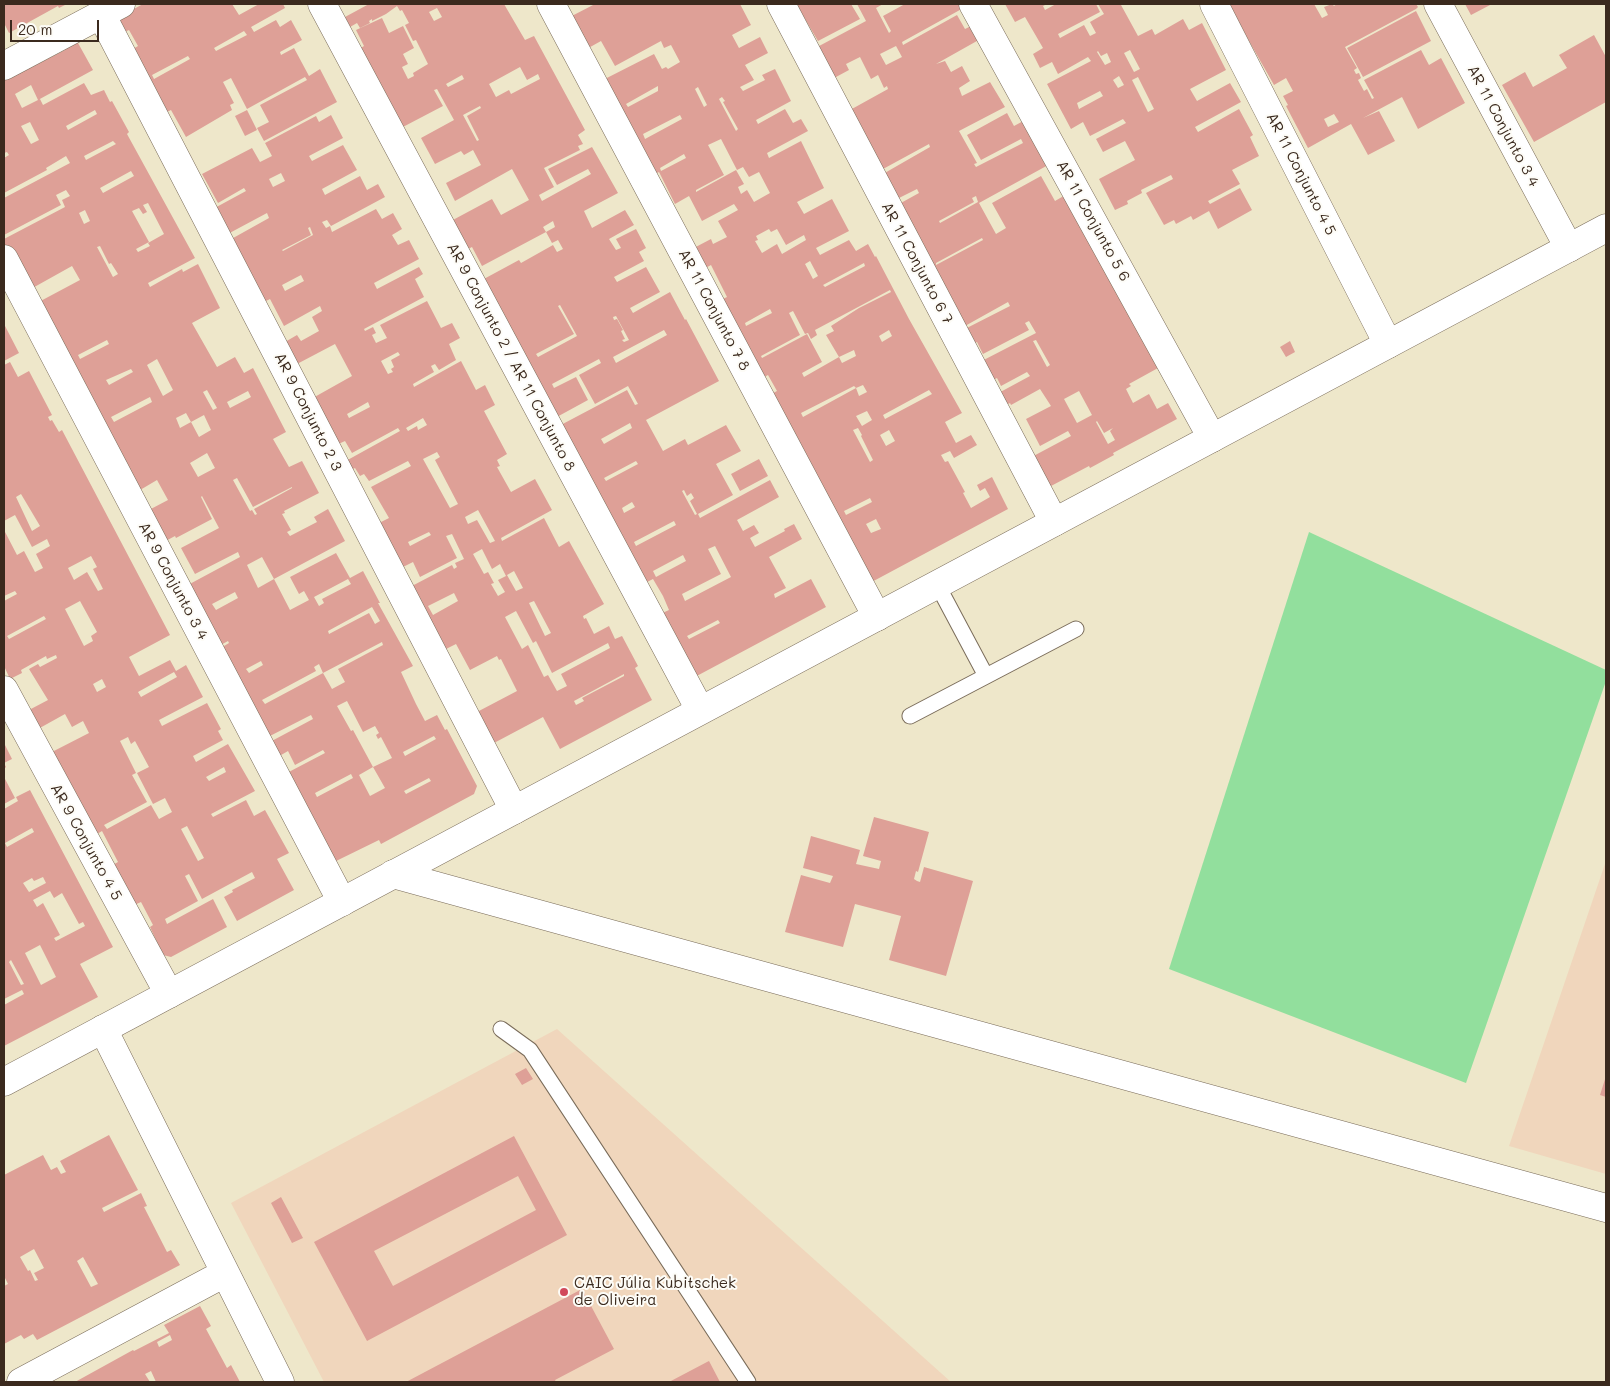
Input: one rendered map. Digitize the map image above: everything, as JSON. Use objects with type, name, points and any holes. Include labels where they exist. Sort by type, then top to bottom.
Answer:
[{"type":"street","name":"AR 9 Conjunto 2 / AR 11 Conjunto 8","points":[[322,4],[700,710]]},
{"type":"street","name":"AR 11 Conjunto 7 8","points":[[551,4],[877,616]]},
{"type":"street","name":"AR 11 Conjunto 6 7","points":[[781,4],[1054,522]]},
{"type":"street","name":"AR 11 Conjunto 5 6","points":[[973,4],[1212,438]]},
{"type":"street","name":"AR 11 Conjunto 4 5","points":[[1214,4],[1388,344]]},
{"type":"street","name":"AR 11 Conjunto 3 4","points":[[1438,4],[1569,248]]},
{"type":"street","points":[[4,66],[111,9]]},
{"type":"street","name":"AR 9 Conjunto 2 3","points":[[111,9],[514,810]]},
{"type":"street","points":[[4,1082],[1606,228]]},
{"type":"street","name":"AR 9 Conjunto 3 4","points":[[4,259],[342,902]]},
{"type":"street","name":"AR 9 Conjunto 4 5","points":[[4,690],[169,994]]},
{"type":"street","points":[[393,874],[1606,1208]]},
{"type":"street","points":[[103,1028],[280,1382]]},
{"type":"street","points":[[37,1378],[225,1273]]},
{"type":"lane","points":[[938,584],[986,676]]},
{"type":"lane","points":[[910,716],[1076,629]]},
{"type":"lane","points":[[501,1030],[530,1050],[748,1382]]},
{"type":"shaded area","points":[[1606,861],[1606,1174],[1509,1146]]},
{"type":"shaded area","name":"CAIC Júlia Kubitschek de Oliveira","points":[[557,1029],[951,1382],[324,1382],[231,1203]]},
{"type":"green space","points":[[1309,532],[1606,670],[1606,681],[1466,1083],[1169,969]]},
{"type":"building","points":[[4,4],[67,4],[59,8],[58,6],[9,33],[4,23]]},
{"type":"building","points":[[143,4],[232,4],[239,15],[259,4],[283,4],[285,8],[251,27],[254,32],[276,20],[280,27],[291,20],[302,40],[280,52],[281,55],[294,48],[309,76],[320,69],[337,102],[264,141],[257,128],[269,122],[260,105],[307,80],[305,77],[247,109],[231,78],[223,82],[234,103],[230,105],[232,110],[186,137],[171,110],[167,112],[151,80],[142,86],[126,53],[138,46],[129,30],[114,37],[110,22]],"holes":[[[244,31],[247,35],[216,51],[214,48]],[[188,56],[190,59],[154,79],[152,75]]]},
{"type":"building","points":[[369,4],[504,4],[525,40],[534,36],[585,130],[578,135],[583,144],[578,146],[580,150],[544,168],[554,187],[539,195],[542,201],[591,174],[588,169],[557,185],[548,169],[592,147],[618,193],[584,211],[592,228],[625,210],[634,225],[609,239],[616,250],[621,248],[616,239],[636,229],[646,248],[639,252],[644,261],[614,277],[617,282],[646,267],[660,292],[630,308],[633,313],[670,292],[719,381],[646,420],[663,451],[685,439],[688,445],[726,425],[741,451],[716,464],[733,495],[698,514],[700,518],[770,480],[779,497],[737,520],[743,531],[754,525],[759,533],[750,538],[755,547],[794,524],[802,539],[769,557],[786,588],[774,594],[775,598],[811,579],[826,607],[693,678],[658,615],[669,610],[663,596],[653,579],[641,585],[557,427],[627,390],[635,405],[638,404],[628,386],[595,404],[579,375],[601,363],[599,359],[552,384],[554,388],[576,377],[588,400],[555,418],[482,280],[519,260],[521,263],[553,245],[557,252],[563,249],[558,240],[552,243],[546,232],[482,266],[472,247],[466,250],[451,221],[492,199],[501,215],[529,200],[512,169],[455,201],[446,183],[481,165],[473,150],[464,155],[461,151],[435,164],[421,138],[454,120],[437,89],[434,90],[443,106],[401,128],[359,49],[364,46],[356,30],[382,18],[389,33],[403,26],[414,48],[403,54],[408,64],[402,67],[408,79],[414,76],[413,73],[428,64],[416,40],[413,41],[405,25],[409,23],[402,10],[400,11],[397,6],[386,14],[372,21],[372,19],[369,21],[370,23],[360,28],[357,23],[350,27],[345,17]],"holes":[[[437,8],[442,17],[434,21],[429,12]],[[520,67],[527,80],[538,74],[540,79],[511,94],[509,90],[496,97],[489,84]],[[462,75],[464,79],[448,87],[446,84]],[[480,106],[481,108],[467,116],[479,140],[477,141],[463,115]],[[553,221],[555,227],[546,232],[543,227]],[[560,305],[577,336],[538,357],[536,354],[574,334],[558,306]],[[616,316],[629,340],[624,342],[622,340],[625,339],[621,331],[623,330],[617,319],[614,320],[613,317]],[[664,330],[667,335],[616,363],[613,357]],[[630,423],[632,428],[604,444],[601,439]],[[636,461],[638,464],[606,481],[604,478]],[[684,490],[687,496],[691,493],[694,498],[690,501],[697,514],[695,515],[682,491]],[[632,502],[635,507],[624,513],[622,508]],[[674,521],[676,525],[636,546],[634,542]],[[715,546],[731,577],[685,601],[682,594],[721,574],[708,549]],[[683,555],[686,561],[656,577],[653,571]],[[718,620],[720,623],[689,639],[687,636]]]},
{"type":"building","points":[[595,4],[740,4],[751,25],[732,35],[739,48],[760,37],[768,53],[745,65],[754,80],[740,87],[743,91],[765,80],[762,75],[775,69],[791,101],[756,120],[758,124],[785,109],[793,123],[801,119],[808,131],[767,153],[769,158],[801,141],[824,188],[797,202],[804,214],[832,199],[849,231],[816,248],[820,255],[849,240],[856,251],[868,244],[962,413],[945,422],[956,443],[971,435],[977,445],[954,458],[950,451],[941,455],[945,462],[948,461],[965,492],[963,493],[971,508],[990,497],[985,488],[980,491],[977,485],[992,477],[1008,509],[868,584],[765,397],[777,391],[768,375],[759,380],[716,302],[727,297],[711,265],[700,271],[690,250],[711,239],[713,244],[727,237],[718,221],[738,210],[734,204],[702,221],[689,196],[675,204],[659,172],[648,178],[597,83],[654,54],[662,69],[666,67],[668,69],[680,62],[671,45],[664,48],[661,41],[615,66],[601,41],[583,51],[566,19]],"holes":[[[658,86],[658,91],[628,107],[626,104]],[[698,87],[707,105],[704,107],[695,89]],[[722,97],[738,129],[736,131],[719,99]],[[680,115],[682,119],[645,139],[643,134]],[[721,139],[737,170],[743,167],[749,177],[759,172],[770,193],[754,202],[747,190],[741,194],[738,187],[744,184],[736,170],[696,192],[696,190],[724,175],[708,145]],[[684,154],[686,158],[661,171],[660,168]],[[769,229],[771,232],[777,229],[786,245],[804,235],[806,240],[782,254],[777,244],[762,253],[755,241],[758,240],[756,236]],[[810,261],[818,276],[813,279],[805,264]],[[864,263],[865,266],[825,287],[823,285]],[[890,290],[891,292],[859,308],[831,326],[834,331],[826,335],[839,357],[804,377],[802,373],[822,362],[807,334],[762,358],[761,356],[800,335],[789,313],[793,311],[805,334],[808,333],[811,339],[817,335],[815,330]],[[770,309],[772,313],[746,326],[745,323]],[[889,330],[892,336],[882,342],[879,336]],[[854,350],[856,356],[842,363],[839,357]],[[863,385],[867,392],[859,396],[856,388]],[[854,386],[856,388],[803,417],[801,413]],[[929,390],[932,394],[885,419],[883,415]],[[867,411],[872,420],[862,426],[856,416]],[[858,428],[873,460],[870,462],[853,430]],[[889,430],[895,441],[886,446],[880,435]],[[870,498],[872,502],[846,515],[844,511]],[[876,519],[881,529],[871,533],[866,524]]]},
{"type":"building","points":[[782,4],[851,4],[860,19],[818,41],[802,14],[791,20]]},
{"type":"building","points":[[857,4],[883,4],[876,8],[889,33],[891,31],[883,16],[905,4],[966,4],[967,6],[902,42],[903,45],[957,15],[965,29],[977,23],[984,37],[936,64],[945,61],[951,72],[962,66],[970,81],[959,88],[962,96],[990,82],[1005,107],[959,131],[977,163],[974,164],[976,167],[1023,143],[1021,139],[981,160],[967,135],[1007,113],[1014,126],[1027,119],[1050,164],[979,203],[996,234],[1006,228],[992,203],[1041,176],[1055,201],[1067,194],[1158,368],[1129,384],[1131,386],[1126,389],[1133,403],[1149,394],[1157,409],[1168,403],[1177,419],[1113,453],[1114,455],[1090,468],[1089,466],[1051,486],[1026,460],[1071,436],[1068,431],[1040,446],[1026,419],[1051,406],[1040,389],[1011,405],[1010,403],[999,409],[993,396],[1030,376],[1027,372],[1001,386],[997,378],[985,384],[974,365],[1036,333],[1029,321],[1025,323],[1029,330],[983,354],[977,342],[965,348],[957,333],[1010,306],[1008,302],[956,331],[890,209],[919,193],[917,189],[899,198],[892,185],[882,190],[876,178],[930,147],[929,144],[872,175],[841,115],[888,89],[887,86],[884,88],[878,75],[871,79],[860,57],[846,64],[849,70],[823,84],[806,53],[866,21]],"holes":[[[896,46],[902,57],[886,65],[880,54]],[[976,196],[978,202],[940,223],[939,221],[974,202],[972,198]],[[982,238],[983,240],[936,265],[936,263]],[[1036,340],[1050,365],[1047,367],[1033,341]],[[1079,391],[1092,415],[1077,423],[1064,399]],[[1097,421],[1104,433],[1113,428],[1110,431],[1115,440],[1108,444],[1096,422]]]},
{"type":"building","points":[[1005,4],[1047,4],[1043,6],[1045,10],[1056,4],[1096,4],[1100,12],[1058,34],[1060,38],[1084,25],[1090,36],[1096,33],[1090,22],[1104,14],[1098,4],[1124,4],[1121,5],[1138,36],[1152,29],[1155,35],[1183,19],[1189,30],[1202,23],[1226,70],[1190,89],[1197,101],[1230,83],[1241,102],[1195,127],[1198,132],[1239,109],[1253,135],[1250,137],[1259,156],[1232,170],[1240,184],[1208,201],[1210,204],[1240,188],[1252,210],[1218,229],[1209,211],[1193,220],[1191,216],[1176,224],[1174,220],[1164,225],[1146,193],[1173,179],[1171,175],[1141,190],[1142,193],[1127,201],[1128,204],[1115,210],[1099,179],[1135,160],[1125,141],[1103,152],[1096,139],[1126,123],[1123,119],[1090,136],[1083,122],[1071,129],[1047,84],[1091,61],[1088,57],[1058,74],[1052,62],[1040,68],[1033,54],[1043,48],[1025,17],[1015,22]],"holes":[[[1130,50],[1140,69],[1134,72],[1124,53]],[[1097,52],[1101,56],[1107,53],[1111,62],[1105,65]],[[1119,76],[1124,85],[1118,88],[1113,80]],[[1138,77],[1154,109],[1148,112],[1132,80]],[[1100,91],[1103,96],[1079,109],[1077,103]]]},
{"type":"building","points":[[1228,4],[1314,4],[1322,18],[1328,15],[1324,7],[1332,4],[1334,6],[1337,4],[1416,4],[1418,7],[1416,9],[1345,47],[1357,68],[1354,70],[1356,74],[1359,73],[1361,78],[1358,80],[1364,91],[1367,89],[1372,99],[1374,98],[1364,80],[1421,50],[1429,65],[1441,58],[1465,103],[1418,129],[1402,97],[1363,118],[1379,111],[1395,141],[1368,155],[1351,124],[1308,148],[1286,106],[1288,105],[1283,96],[1293,91],[1286,78],[1274,85]],"holes":[[[1334,114],[1339,122],[1328,127],[1324,119]]]},
{"type":"building","points":[[1465,4],[1492,4],[1471,15]]},
{"type":"building","points":[[1416,11],[1431,41],[1363,77],[1347,48]]},
{"type":"building","points":[[1594,35],[1606,57],[1606,102],[1534,142],[1502,85],[1525,72],[1533,87],[1567,68],[1559,55]]},
{"type":"building","points":[[73,41],[78,43],[93,70],[38,100],[40,99],[43,105],[84,83],[91,95],[104,90],[110,102],[112,101],[129,132],[127,134],[195,258],[148,283],[150,287],[182,269],[183,272],[198,264],[220,308],[192,323],[217,367],[235,357],[244,373],[253,368],[286,432],[273,439],[289,467],[302,461],[319,493],[284,511],[285,513],[282,514],[291,530],[287,532],[290,536],[317,522],[314,517],[328,509],[345,541],[274,579],[290,610],[309,600],[304,591],[299,594],[290,577],[336,553],[350,578],[363,571],[380,603],[378,603],[413,666],[401,672],[425,721],[437,715],[445,730],[447,729],[477,786],[474,794],[381,844],[379,840],[332,863],[285,774],[325,753],[323,750],[295,765],[288,751],[276,758],[268,743],[313,719],[311,715],[266,738],[219,649],[229,643],[228,641],[217,647],[186,586],[240,557],[238,552],[195,574],[181,548],[219,528],[202,496],[212,519],[176,538],[175,536],[162,543],[147,511],[168,500],[157,480],[135,493],[35,304],[80,280],[72,266],[29,290],[4,244],[4,239],[65,207],[62,200],[70,196],[66,190],[56,195],[61,205],[4,235],[4,198],[70,163],[66,156],[46,168],[47,170],[4,193],[4,158],[9,155],[7,152],[4,153],[4,78],[28,65],[30,68],[65,50],[63,46]],"holes":[[[31,85],[38,100],[22,108],[15,94]],[[95,110],[97,114],[68,130],[66,126]],[[30,122],[39,140],[31,144],[21,126]],[[113,141],[116,144],[86,160],[84,156]],[[131,171],[134,176],[103,193],[100,188]],[[148,203],[164,234],[148,243],[150,246],[138,252],[136,249],[149,242],[132,211],[139,208],[143,214],[147,212],[143,205]],[[85,210],[90,221],[84,224],[79,213]],[[100,246],[109,264],[111,263],[118,274],[113,277],[97,247]],[[107,340],[109,344],[80,359],[78,355]],[[157,359],[173,390],[163,396],[147,365]],[[131,369],[133,372],[109,385],[106,380]],[[207,390],[217,408],[213,410],[203,392]],[[248,391],[251,397],[230,408],[227,402]],[[150,397],[152,402],[114,422],[111,417]],[[186,413],[191,422],[180,428],[176,418]],[[204,415],[211,430],[199,437],[191,422]],[[207,453],[215,468],[198,477],[190,463]],[[237,478],[253,507],[292,487],[254,509],[257,514],[255,515],[252,510],[250,511],[233,480]],[[262,557],[274,579],[258,588],[247,565]],[[348,579],[351,584],[322,599],[324,603],[319,606],[314,597]],[[235,592],[238,598],[216,610],[212,604]],[[372,607],[380,621],[375,624],[369,613],[329,634],[328,631]],[[382,642],[383,645],[338,669],[345,682],[332,689],[323,673]],[[261,661],[263,665],[249,673],[246,669]],[[319,664],[323,673],[265,704],[262,700],[316,671],[314,667]],[[347,701],[363,732],[375,726],[379,733],[376,735],[378,739],[381,737],[392,758],[373,767],[353,730],[351,731],[337,706]],[[434,736],[436,739],[405,756],[403,752]],[[373,767],[385,788],[370,796],[359,775]],[[351,774],[353,778],[317,797],[315,793]],[[429,778],[431,781],[406,794],[404,791]]]},
{"type":"building","points":[[247,110],[257,130],[245,136],[235,116]]},
{"type":"building","points":[[331,115],[343,138],[309,156],[312,161],[343,145],[357,170],[322,189],[325,195],[360,176],[367,190],[378,184],[385,197],[331,226],[327,220],[322,222],[326,228],[330,226],[332,232],[376,209],[382,219],[393,213],[402,229],[392,235],[398,245],[409,240],[419,259],[374,283],[377,289],[419,267],[423,274],[415,279],[424,297],[364,329],[365,331],[373,327],[376,333],[372,335],[376,343],[387,338],[380,325],[427,301],[441,328],[452,323],[460,338],[449,344],[456,360],[439,370],[435,364],[431,366],[434,372],[413,384],[414,387],[461,361],[476,390],[485,385],[495,405],[484,411],[507,454],[497,460],[500,466],[497,467],[511,492],[535,479],[552,510],[501,538],[502,541],[544,518],[559,547],[569,541],[604,604],[583,616],[584,619],[586,618],[594,634],[609,626],[615,639],[622,636],[638,666],[635,668],[652,700],[560,749],[543,717],[494,743],[477,712],[517,691],[501,659],[499,660],[497,656],[470,670],[456,644],[444,650],[410,587],[452,565],[454,569],[457,567],[455,563],[464,559],[452,534],[446,536],[457,558],[420,577],[413,562],[401,568],[377,524],[389,518],[371,487],[411,466],[408,461],[369,481],[364,474],[360,476],[355,468],[349,471],[344,462],[400,431],[398,428],[352,453],[345,441],[334,446],[311,399],[352,376],[335,344],[297,364],[285,342],[297,335],[301,341],[319,331],[312,317],[322,311],[320,306],[284,326],[270,299],[260,304],[226,242],[269,218],[267,213],[224,236],[211,210],[246,191],[244,188],[218,203],[202,174],[252,148],[260,162],[272,156],[265,143],[316,116],[319,122]],"holes":[[[281,173],[285,181],[273,187],[269,179]],[[310,227],[313,235],[282,250],[311,235],[308,228]],[[301,275],[304,281],[285,291],[282,285]],[[398,352],[400,355],[391,360],[394,367],[391,369],[393,372],[388,374],[381,361]],[[368,402],[370,407],[349,418],[347,414]],[[423,418],[427,425],[418,430],[417,426],[408,431],[406,428]],[[437,452],[440,457],[435,460],[458,504],[450,508],[423,459]],[[478,510],[495,541],[490,543],[477,520],[468,524],[465,517]],[[429,532],[431,535],[410,546],[408,542]],[[482,549],[492,569],[500,564],[506,576],[498,580],[505,592],[498,596],[491,584],[494,583],[488,572],[484,574],[473,554]],[[514,571],[523,588],[516,591],[507,575]],[[454,593],[458,601],[433,615],[428,606]],[[534,601],[551,633],[545,636],[529,603]],[[516,611],[533,643],[536,641],[552,673],[608,643],[610,648],[561,674],[567,686],[557,691],[548,675],[544,677],[528,645],[522,649],[505,617]],[[624,674],[624,676],[582,698],[584,701],[576,705],[574,701]]]},
{"type":"building","points":[[4,324],[19,353],[4,361]]},
{"type":"building","points":[[1290,341],[1295,352],[1286,357],[1280,347]]},
{"type":"building","points":[[10,362],[18,377],[29,371],[52,415],[48,417],[50,421],[52,420],[59,432],[62,430],[170,635],[129,657],[139,676],[170,660],[176,671],[186,665],[203,697],[159,720],[162,726],[207,703],[221,729],[218,731],[223,740],[193,756],[196,762],[228,744],[255,791],[211,814],[213,817],[246,800],[254,816],[265,810],[289,853],[277,859],[294,890],[237,921],[224,897],[233,892],[232,890],[255,878],[252,872],[202,899],[189,874],[185,876],[198,901],[165,919],[167,924],[213,899],[227,927],[171,957],[163,955],[150,927],[153,925],[141,902],[132,906],[109,867],[118,862],[102,831],[94,836],[50,753],[89,733],[83,721],[72,727],[65,714],[38,729],[29,710],[48,700],[29,669],[38,664],[40,667],[57,658],[56,655],[47,659],[46,656],[21,670],[22,673],[10,679],[4,666],[4,601],[17,594],[15,591],[4,596],[4,530],[17,555],[24,551],[35,572],[43,568],[36,554],[50,546],[47,539],[32,547],[15,515],[4,521],[4,365]],"holes":[[[21,494],[40,526],[32,531],[16,497]],[[91,556],[97,567],[93,569],[103,589],[98,591],[87,572],[74,580],[68,568]],[[80,601],[97,632],[91,636],[93,641],[84,646],[65,609]],[[44,616],[46,619],[9,639],[7,636]],[[174,672],[177,677],[141,697],[138,692]],[[102,679],[106,687],[97,692],[93,684]],[[128,737],[131,744],[135,741],[149,767],[137,773],[153,804],[165,798],[172,812],[159,819],[151,805],[107,829],[104,825],[147,802],[132,775],[136,773],[120,741]],[[224,767],[226,772],[209,781],[206,777]],[[187,826],[204,858],[198,861],[181,829]]]},
{"type":"building","points":[[759,459],[768,476],[740,491],[731,474]]},
{"type":"building","points":[[4,743],[12,759],[4,763]]},
{"type":"building","points":[[4,777],[15,798],[4,804]]},
{"type":"building","points":[[30,790],[113,947],[80,964],[98,997],[4,1046],[4,1005],[24,994],[22,990],[4,999],[4,809],[18,801],[16,797]],"holes":[[[32,828],[34,832],[7,847],[5,843]],[[43,877],[46,883],[29,892],[23,883],[32,878],[34,881]],[[50,891],[54,898],[62,893],[79,924],[83,922],[85,926],[56,941],[54,938],[60,935],[43,903],[37,907],[33,900]],[[40,945],[56,977],[41,985],[25,953]],[[11,960],[24,984],[21,985],[9,962]]]},
{"type":"building","points":[[874,817],[929,832],[918,872],[916,871],[914,879],[917,881],[920,882],[924,867],[973,881],[946,976],[889,960],[901,916],[855,904],[843,947],[785,932],[801,875],[830,883],[833,876],[803,868],[811,836],[860,850],[856,864],[879,869],[881,861],[863,856]]},
{"type":"building","points":[[526,1068],[533,1079],[522,1085],[515,1074]]},
{"type":"building","points":[[1606,1076],[1606,1097],[1600,1095]]},
{"type":"building","points":[[109,1135],[138,1190],[102,1208],[104,1212],[141,1193],[147,1206],[144,1207],[167,1252],[171,1250],[180,1265],[37,1340],[33,1334],[24,1339],[21,1335],[4,1344],[4,1286],[8,1284],[4,1276],[4,1175],[43,1155],[51,1170],[57,1167],[61,1174],[66,1172],[60,1161]],"holes":[[[34,1249],[44,1268],[34,1273],[38,1280],[35,1281],[30,1270],[28,1271],[20,1257]],[[83,1257],[98,1284],[91,1287],[77,1261]]]},
{"type":"building","points":[[514,1136],[567,1235],[367,1341],[314,1242]],"holes":[[[518,1176],[536,1210],[393,1286],[374,1251]]]},
{"type":"building","points":[[281,1197],[303,1238],[292,1243],[271,1203]]},
{"type":"building","points":[[582,1289],[614,1349],[555,1380],[556,1382],[406,1382]]},
{"type":"building","points":[[200,1306],[211,1326],[206,1329],[227,1368],[231,1365],[240,1382],[156,1382],[151,1371],[145,1374],[150,1382],[75,1382],[133,1350],[169,1333],[164,1325]],"holes":[[[170,1335],[172,1340],[159,1347],[157,1342]]]},
{"type":"building","points":[[709,1361],[720,1382],[669,1382],[707,1362]]},
{"type":"place","name":"CAIC Júlia Kubitschek de Oliveira","points":[[564,1292]]}]
